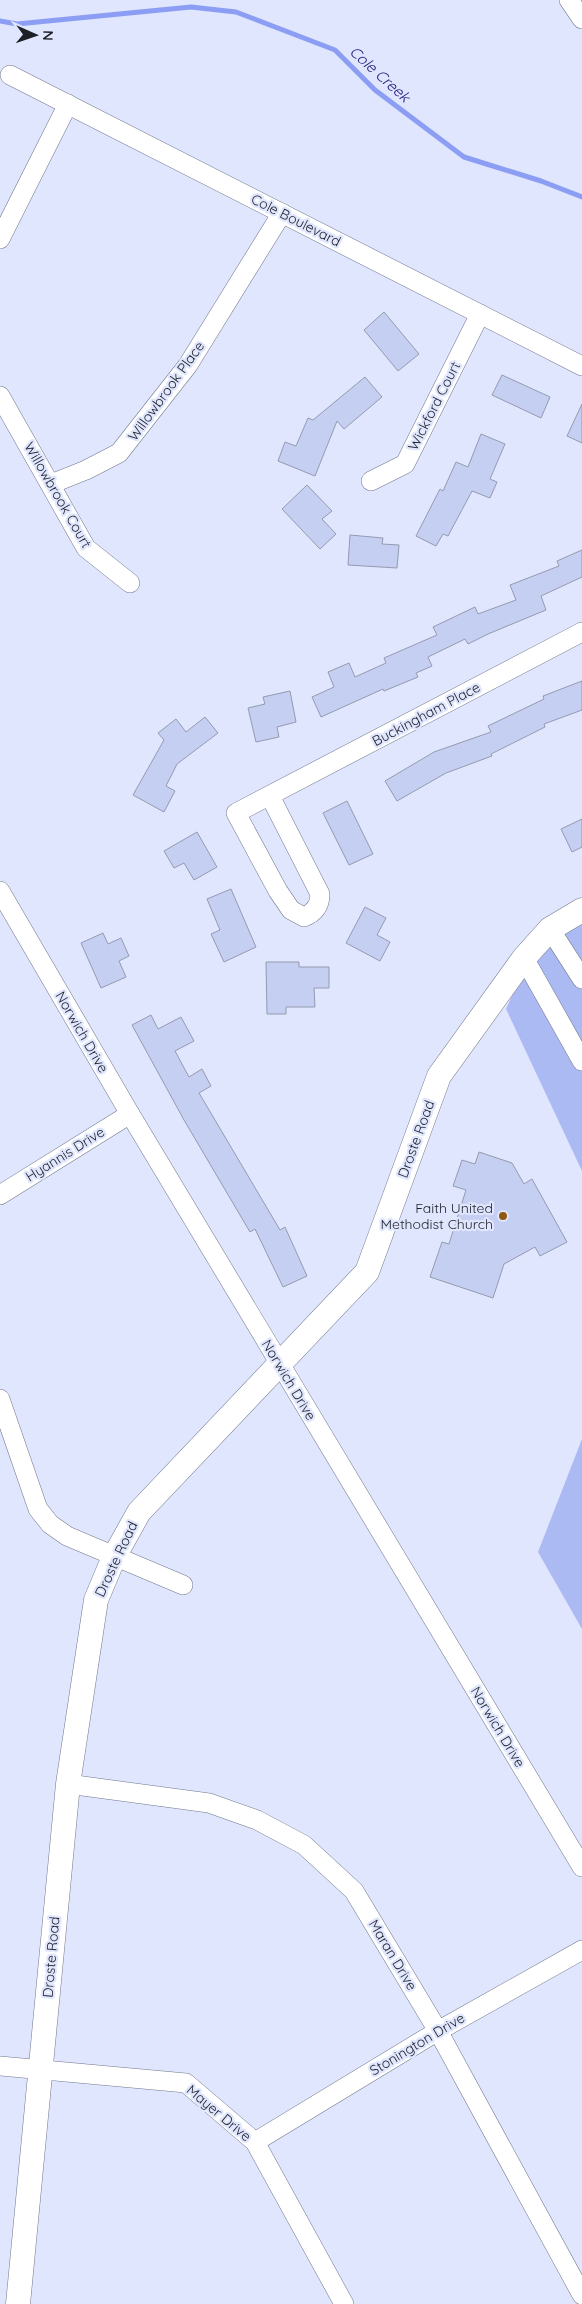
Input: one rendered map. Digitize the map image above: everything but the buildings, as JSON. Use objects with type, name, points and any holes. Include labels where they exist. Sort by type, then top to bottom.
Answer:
[{"type":"street","points":[[569,0],[582,19]]},
{"type":"street","name":"Cole Boulevard","points":[[10,75],[582,366]]},
{"type":"street","points":[[0,239],[68,104]]},
{"type":"street","name":"Willowbrook Place","points":[[51,484],[86,470],[119,453],[188,365],[282,213]]},
{"type":"street","name":"Wickford Court","points":[[371,481],[405,464],[480,314]]},
{"type":"street","name":"Willowbrook Court","points":[[0,396],[86,548],[130,584]]},
{"type":"street","name":"Buckingham Place","points":[[270,796],[320,894],[320,902],[313,913],[304,917],[291,910],[282,898],[236,813],[582,632]]},
{"type":"street","name":"Norwich Drive","points":[[0,891],[130,1114],[582,1867]]},
{"type":"street","name":"Droste Road","points":[[18,2304],[68,1784],[96,1600],[114,1558],[139,1512],[367,1272],[439,1076],[524,958],[550,929],[582,910]]},
{"type":"street","points":[[550,929],[582,979]]},
{"type":"street","points":[[524,958],[582,1061]]},
{"type":"street","name":"Hyannis Drive","points":[[0,1195],[130,1114]]},
{"type":"street","points":[[0,1399],[38,1509],[50,1524],[67,1536],[114,1558],[183,1585]]},
{"type":"street","name":"Maran Drive","points":[[68,1784],[208,1804],[257,1820],[304,1846],[354,1891],[438,2031],[582,2295]]},
{"type":"street","name":"Stonington Drive","points":[[255,2142],[438,2031],[582,1950]]},
{"type":"street","name":"Mayer Drive","points":[[0,2066],[186,2083],[255,2142],[344,2304]]},
{"type":"shaded area","points":[[582,918],[582,1171],[506,1009],[534,947]]},
{"type":"shaded area","points":[[582,1439],[582,1629],[538,1552]]},
{"type":"waterway","name":"Cole Creek","points":[[0,21],[17,24],[191,7],[236,12],[335,50],[375,90],[464,157],[541,181],[582,197]]},
{"type":"place","name":"Faith United Methodist Church","points":[[503,1216]]}]
